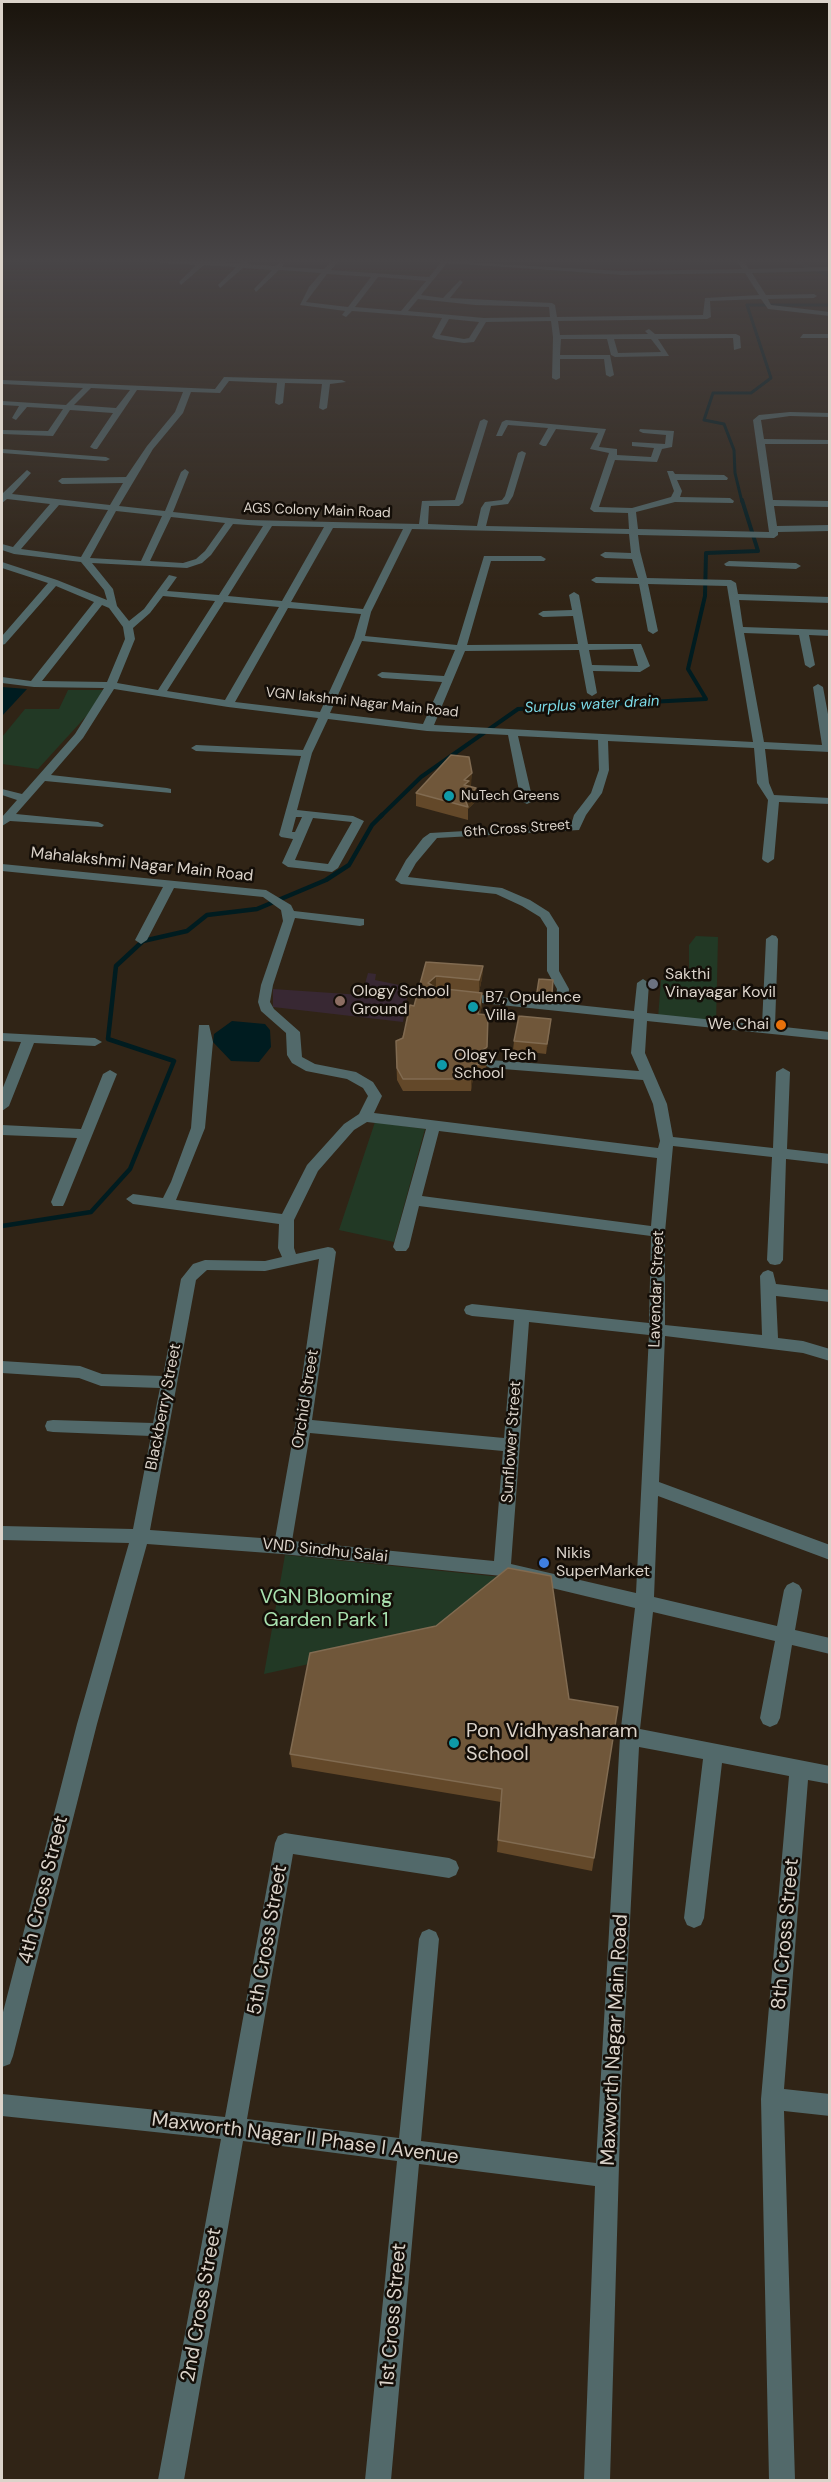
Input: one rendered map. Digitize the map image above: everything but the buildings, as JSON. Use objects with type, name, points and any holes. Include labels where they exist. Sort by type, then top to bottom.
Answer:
[{"type":"street","points":[[2,382],[217,392],[226,379],[281,381],[323,379],[342,382]]},
{"type":"street","points":[[323,379],[323,408]]},
{"type":"street","points":[[279,403],[281,381]]},
{"type":"street","points":[[2,432],[51,434],[68,408],[89,386]]},
{"type":"street","points":[[94,447],[135,388]]},
{"type":"street","points":[[84,560],[129,480],[150,448],[179,413],[187,390]]},
{"type":"street","points":[[2,403],[118,411]]},
{"type":"street","points":[[16,418],[24,405]]},
{"type":"street","points":[[830,415],[790,414],[759,417],[756,422],[774,529],[830,528]]},
{"type":"street","points":[[423,527],[425,503],[459,503],[484,420]]},
{"type":"street","points":[[499,434],[506,422],[603,430],[594,449],[614,451],[594,509],[632,511],[675,499],[730,501]]},
{"type":"street","points":[[543,444],[553,426]]},
{"type":"street","points":[[635,444],[668,447],[671,433],[643,431]]},
{"type":"street","points":[[759,441],[830,442]]},
{"type":"street","points":[[612,457],[654,460],[659,446]]},
{"type":"street","points":[[2,451],[106,459]]},
{"type":"street","points":[[481,528],[488,504],[505,502],[509,496],[522,453]]},
{"type":"street","points":[[144,564],[179,490],[185,472]]},
{"type":"street","points":[[2,498],[27,473]]},
{"type":"street","points":[[675,499],[678,491],[671,475],[724,478]]},
{"type":"street","points":[[62,481],[129,480]]},
{"type":"street","name":"AGS Colony Main Road","points":[[2,498],[269,524],[774,535],[774,529]]},
{"type":"street","points":[[769,502],[830,504]]},
{"type":"street","points":[[14,550],[56,503]]},
{"type":"street","points":[[632,511],[636,556],[653,631]]},
{"type":"street","points":[[2,547],[84,560],[184,566],[199,561],[208,553],[230,522]]},
{"type":"street","points":[[161,693],[269,524]]},
{"type":"street","points":[[228,704],[282,604],[330,525]]},
{"type":"street","points":[[299,836],[285,835],[307,753],[359,638],[366,612],[409,527]]},
{"type":"street","points":[[605,555],[636,556]]},
{"type":"street","points":[[427,728],[461,648],[487,558],[541,559]]},
{"type":"street","points":[[796,566],[728,559],[738,630],[759,744],[763,783],[770,797],[830,801]]},
{"type":"street","points":[[84,560],[111,594],[111,606]]},
{"type":"street","points":[[2,565],[101,600],[111,606],[128,627],[130,639],[110,685],[79,736],[4,820]]},
{"type":"street","points":[[128,627],[144,615],[172,577]]},
{"type":"street","points":[[596,580],[731,583]]},
{"type":"street","points":[[2,642],[54,582]]},
{"type":"street","points":[[161,593],[366,612]]},
{"type":"street","points":[[574,595],[592,693]]},
{"type":"street","points":[[733,597],[830,600]]},
{"type":"street","points":[[34,684],[101,600]]},
{"type":"street","points":[[543,614],[578,613]]},
{"type":"street","points":[[738,630],[830,633]]},
{"type":"street","points":[[804,633],[818,687],[829,749]]},
{"type":"street","points":[[359,638],[461,648],[637,646],[645,666],[640,669],[587,668]]},
{"type":"street","points":[[382,675],[447,679]]},
{"type":"street","name":"VGN lakshmi Nagar Main Road","points":[[2,680],[34,684],[110,685],[228,704],[427,728],[829,749]]},
{"type":"street","points":[[818,687],[830,688]]},
{"type":"street","points":[[512,731],[527,801]]},
{"type":"street","name":"6th Cross Street","points":[[557,1006],[563,989],[553,971],[553,928],[550,921],[526,903],[498,891],[401,880],[410,862],[427,840],[434,835],[575,828],[580,815],[596,793],[604,770],[603,736]]},
{"type":"street","points":[[196,748],[307,753]]},
{"type":"street","points":[[42,777],[167,791]]},
{"type":"street","points":[[2,792],[23,798]]},
{"type":"street","points":[[768,859],[774,798]]},
{"type":"street","points":[[292,813],[309,814],[356,819],[358,823],[330,869],[289,864],[309,814]]},
{"type":"street","points":[[4,820],[98,825]]},
{"type":"street","name":"Mahalakshmi Nagar Main Road","points":[[2,867],[266,894],[285,908]]},
{"type":"street","points":[[141,940],[170,885]]},
{"type":"street","points":[[285,908],[360,922]]},
{"type":"street","points":[[285,908],[290,921],[267,985],[264,1002],[267,1011],[293,1032],[294,1055],[302,1064],[351,1076],[368,1085],[375,1096],[365,1117],[349,1127],[312,1168],[287,1220],[286,1248],[290,1259]]},
{"type":"street","points":[[768,1030],[772,939]]},
{"type":"street","name":"Lavendar Street","points":[[643,983],[638,1053],[660,1104],[665,1148],[658,1232],[659,1283],[645,1601]]},
{"type":"street","points":[[447,995],[830,1036]]},
{"type":"street","points":[[168,1202],[198,1128],[206,1042],[204,1028]]},
{"type":"street","points":[[2,1037],[95,1042]]},
{"type":"street","points":[[2,1106],[29,1038]]},
{"type":"street","points":[[490,1064],[647,1076]]},
{"type":"street","points":[[776,1260],[783,1072]]},
{"type":"street","points":[[58,1202],[110,1074]]},
{"type":"street","points":[[365,1117],[665,1148],[830,1159]]},
{"type":"street","points":[[401,1247],[434,1125]]},
{"type":"street","points":[[2,1130],[86,1134]]},
{"type":"street","points":[[133,1199],[287,1220]]},
{"type":"street","points":[[414,1200],[658,1232]]},
{"type":"street","name":"Orchid Street","points":[[282,1547],[303,1426],[328,1252],[290,1259]]},
{"type":"street","name":"Blackberry Street","points":[[87,1724],[140,1536],[189,1279],[198,1268],[205,1265],[265,1266],[290,1259]]},
{"type":"street","points":[[770,1342],[768,1282],[830,1296]]},
{"type":"street","points":[[472,1310],[770,1342],[803,1347],[830,1355]]},
{"type":"street","name":"Sunflower Street","points":[[502,1569],[522,1315]]},
{"type":"street","points":[[2,1367],[80,1372],[101,1380],[169,1382]]},
{"type":"street","points":[[53,1426],[160,1430]]},
{"type":"street","points":[[303,1426],[512,1446]]},
{"type":"street","points":[[649,1485],[830,1553]]},
{"type":"street","name":"VND Sindhu Salai","points":[[2,1533],[140,1536],[282,1547],[502,1569],[830,1646]]},
{"type":"street","points":[[770,1718],[793,1590]]},
{"type":"street","name":"Maxworth Nagar Main Road","points":[[597,2481],[610,2095],[630,1736],[645,1601]]},
{"type":"street","name":"4th Cross Street","points":[[2,2055],[87,1724]]},
{"type":"street","points":[[630,1736],[714,1750],[830,1775]]},
{"type":"street","points":[[694,1918],[714,1750]]},
{"type":"street","name":"8th Cross Street","points":[[782,2481],[772,2099],[799,1769]]},
{"type":"street","name":"5th Cross Street","points":[[234,2129],[285,1843],[449,1868]]},
{"type":"street","points":[[409,2150],[429,1939]]},
{"type":"street","points":[[772,2099],[830,2105]]},
{"type":"street","name":"Maxworth Nagar II Phase I Avenue","points":[[2,2105],[234,2129],[609,2176]]},
{"type":"street","name":"2nd Cross Street","points":[[171,2481],[234,2129]]},
{"type":"street","name":"1st Cross Street","points":[[378,2481],[409,2150]]},
{"type":"shaded area","name":"Ology School Ground","points":[[368,973],[376,974],[375,980],[409,987],[403,1022],[273,1007],[273,989],[362,995]]},
{"type":"green space","points":[[68,690],[103,690],[90,712],[38,769],[2,764],[2,737],[25,709],[59,709]]},
{"type":"green space","points":[[696,936],[718,937],[716,1025],[658,1018],[661,980],[689,981],[689,945]]},
{"type":"green space","points":[[375,1122],[425,1129],[394,1242],[339,1230]]},
{"type":"green space","name":"VGN Blooming Garden Park 1","points":[[285,1555],[501,1577],[435,1636],[264,1674]]},
{"type":"water","points":[[2,687],[27,689],[2,716]]},
{"type":"water","points":[[232,1021],[265,1024],[270,1030],[271,1047],[259,1062],[231,1061],[213,1042],[214,1034]]},
{"type":"waterway","name":"Surplus water drain","points":[[742,502],[735,473],[734,450],[724,424],[704,420],[713,393],[751,393],[771,377]]},
{"type":"waterway","name":"Surplus water drain","points":[[380,817],[421,777],[518,709],[706,699],[688,669],[705,596],[706,553],[758,551],[742,500]]},
{"type":"waterway","name":"Surplus water drain","points":[[2,1226],[91,1212],[130,1169],[174,1061],[108,1039],[116,966],[143,941],[187,931],[207,915],[257,909],[326,880],[349,865],[372,825],[380,817]]},
{"type":"place","name":"NuTech Greens","points":[[449,796]]},
{"type":"place","name":"Sakthi Vinayagar Kovil","points":[[653,984]]},
{"type":"place","name":"Ology School Ground","points":[[340,1001]]},
{"type":"place","name":"B7, Opulence Villa","points":[[473,1007]]},
{"type":"place","name":"We Chai","points":[[781,1025]]},
{"type":"place","name":"Ology Tech School","points":[[442,1065]]},
{"type":"place","name":"Nikis SuperMarket","points":[[544,1563]]},
{"type":"place","name":"Pon Vidhyasharam School","points":[[454,1743]]}]
